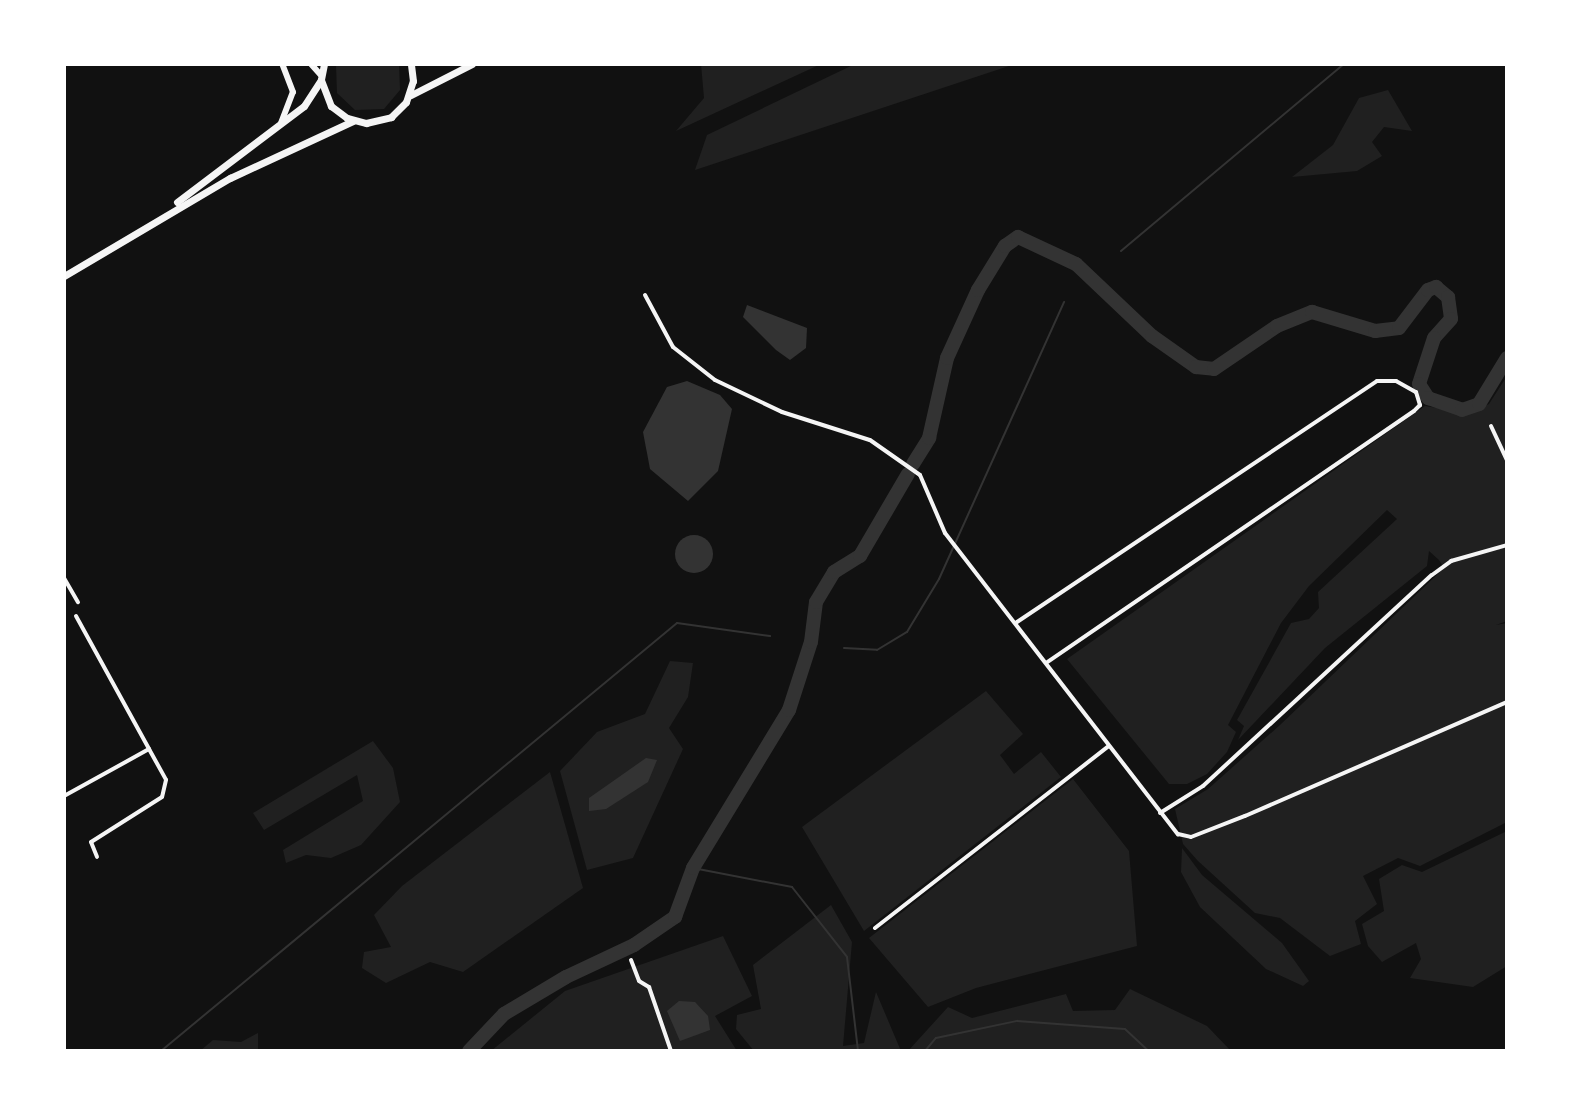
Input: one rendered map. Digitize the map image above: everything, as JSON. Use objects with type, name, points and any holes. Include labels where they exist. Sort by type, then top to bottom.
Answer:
[{"type":"highway","points":[[64,276],[160,216],[280,124],[310,99],[321,78],[324,64]]},
{"type":"highway","points":[[409,96],[411,64]]},
{"type":"highway","points":[[160,216],[353,121],[386,120],[409,96],[472,64]]},
{"type":"highway","points":[[321,78],[331,106],[353,121]]},
{"type":"main road","points":[[280,124],[293,92],[282,64]]},
{"type":"main road","points":[[311,64],[321,78]]},
{"type":"street","points":[[645,295],[673,347],[715,380],[782,412],[861,436],[915,471],[945,533],[1048,662],[1178,834],[1191,837],[1507,702]]},
{"type":"street","points":[[1017,622],[1377,381],[1396,381],[1416,392],[1420,405],[1414,411],[1048,662]]},
{"type":"street","points":[[1491,426],[1507,461]]},
{"type":"street","points":[[1160,813],[1203,786],[1432,575],[1451,561],[1507,545]]},
{"type":"street","points":[[64,578],[78,602]]},
{"type":"street","points":[[76,616],[149,749],[166,789],[162,797],[91,842],[97,857]]},
{"type":"street","points":[[875,928],[1109,746]]},
{"type":"street","points":[[64,796],[149,749]]},
{"type":"street","points":[[631,960],[639,981],[649,987],[671,1051]]},
{"type":"shaded area","points":[[336,64],[399,64],[400,90],[384,109],[355,110],[337,93]]},
{"type":"shaded area","points":[[701,64],[821,64],[676,131],[704,98]]},
{"type":"shaded area","points":[[855,64],[1015,64],[695,170],[707,135]]},
{"type":"shaded area","points":[[1388,90],[1412,131],[1384,127],[1372,142],[1382,156],[1357,171],[1292,177],[1333,145],[1359,98]]},
{"type":"shaded area","points":[[747,305],[807,328],[806,348],[790,360],[776,350],[743,317]]},
{"type":"shaded area","points":[[1507,376],[1507,621],[1496,625],[1507,623],[1507,822],[1420,866],[1398,858],[1363,876],[1377,904],[1355,921],[1361,944],[1330,956],[1280,918],[1255,913],[1198,861],[1183,844],[1175,809],[1208,789],[1280,725],[1444,568],[1439,560],[1429,551],[1427,566],[1325,648],[1238,740],[1244,726],[1237,720],[1291,623],[1309,619],[1319,608],[1318,592],[1397,519],[1387,510],[1309,586],[1281,623],[1228,725],[1236,732],[1227,752],[1207,774],[1187,784],[1169,784],[1067,659],[1425,406],[1467,413],[1489,404]]},
{"type":"shaded area","points":[[687,381],[720,395],[732,409],[718,471],[688,501],[650,469],[643,432],[667,387]]},
{"type":"shaded area","points":[[694,535],[707,541],[713,554],[707,567],[694,573],[681,567],[675,554],[681,541]]},
{"type":"shaded area","points":[[670,661],[693,663],[688,697],[669,728],[683,749],[633,858],[587,870],[560,771],[597,732],[645,714]]},
{"type":"shaded area","points":[[986,691],[1023,734],[1000,755],[1014,774],[1041,752],[1061,777],[864,931],[802,827]]},
{"type":"shaded area","points":[[373,741],[393,768],[400,802],[361,845],[331,858],[306,855],[286,863],[283,850],[363,801],[357,775],[264,830],[253,813]]},
{"type":"shaded area","points":[[646,758],[657,760],[648,782],[606,809],[589,811],[589,798]]},
{"type":"shaded area","points":[[550,772],[583,888],[463,972],[430,962],[386,983],[362,968],[364,952],[391,947],[374,915],[402,886]]},
{"type":"shaded area","points":[[1073,779],[1129,851],[1137,946],[976,988],[928,1007],[869,938]]},
{"type":"shaded area","points":[[1507,831],[1507,966],[1473,987],[1410,978],[1421,959],[1416,943],[1382,962],[1368,946],[1362,924],[1384,911],[1379,879],[1402,865],[1422,872]]},
{"type":"shaded area","points":[[1182,848],[1202,875],[1282,943],[1309,981],[1303,986],[1266,969],[1200,907],[1181,872]]},
{"type":"shaded area","points":[[831,905],[852,942],[843,1046],[864,1043],[876,992],[901,1051],[754,1051],[736,1029],[737,1015],[761,1009],[753,965]]},
{"type":"shaded area","points":[[723,936],[752,996],[715,1016],[737,1051],[491,1051],[565,991]]},
{"type":"shaded area","points":[[1130,989],[1207,1026],[1231,1051],[908,1051],[948,1007],[972,1018],[1066,994],[1073,1011],[1115,1010]]},
{"type":"shaded area","points":[[679,1001],[695,1002],[708,1016],[710,1030],[680,1041],[667,1011]]},
{"type":"shaded area","points":[[258,1033],[258,1051],[200,1051],[213,1040],[241,1042]]},
{"type":"waterway","points":[[1121,251],[1344,64]]},
{"type":"waterway","points":[[913,464],[929,438],[947,358],[978,290],[1005,246],[1018,237],[1076,264],[1152,336],[1196,367],[1214,369],[1277,326],[1312,312],[1375,331],[1399,328],[1428,290],[1436,287],[1448,297],[1451,319],[1434,338],[1419,384],[1428,398],[1462,410],[1479,404],[1507,358]]},
{"type":"waterway","points":[[844,648],[877,650],[907,632],[939,579],[1064,302]]},
{"type":"waterway","points":[[469,1051],[504,1014],[566,977],[634,945],[675,917],[693,868],[789,710],[811,642],[816,602],[834,572],[860,556],[908,474]]},
{"type":"waterway","points":[[161,1051],[677,623],[770,636]]},
{"type":"waterway","points":[[693,868],[792,887],[847,957],[858,1051]]},
{"type":"waterway","points":[[925,1051],[936,1038],[1017,1021],[1125,1029],[1149,1051]]}]
